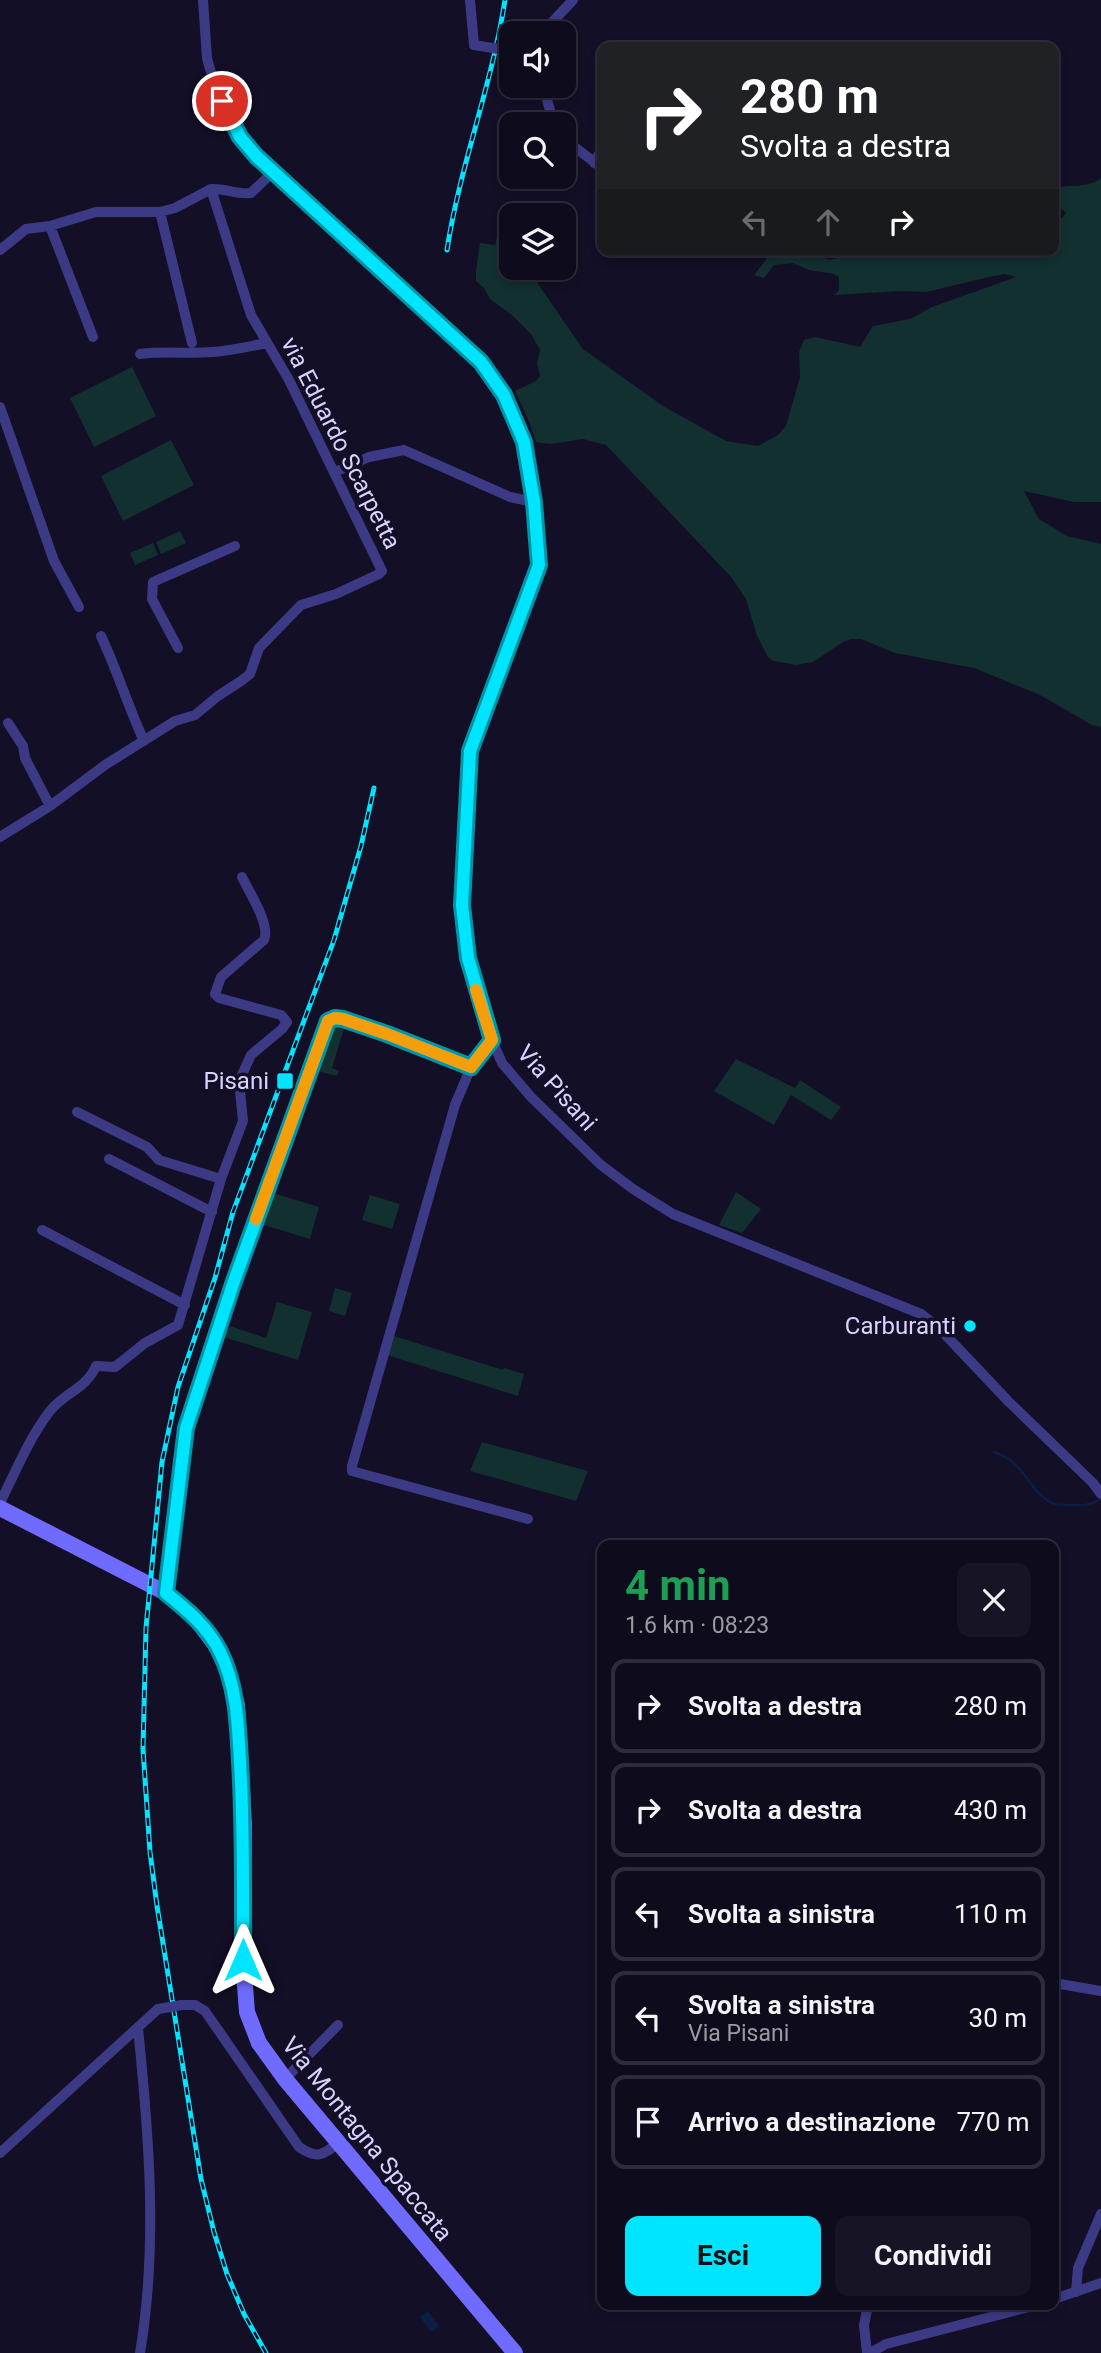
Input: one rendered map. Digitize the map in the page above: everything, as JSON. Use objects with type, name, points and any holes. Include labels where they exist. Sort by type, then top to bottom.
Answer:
[{"type":"main road","name":"Via Montagna Spaccata","points":[[0,1506],[166,1593],[192,1614],[220,1651],[237,1706],[244,1825],[244,1990],[249,2019],[259,2043],[285,2079],[515,2353]]},
{"type":"street","name":"Via Pisani","points":[[203,0],[208,58],[222,101],[240,137],[272,173],[481,362],[504,395],[524,442],[534,502],[539,565],[470,751],[462,905],[468,958],[492,1040],[502,1063],[531,1097],[601,1165],[673,1214],[920,1314],[938,1327],[1100,1492]]},
{"type":"street","points":[[470,0],[474,46],[499,49]]},
{"type":"street","points":[[553,21],[573,0]]},
{"type":"street","points":[[576,148],[597,164]]},
{"type":"street","points":[[0,250],[26,229],[50,226],[96,212],[160,212],[174,208],[211,189],[234,194],[251,193],[272,173]]},
{"type":"street","name":"via Eduardo Scarpetta","points":[[0,837],[175,721],[195,715],[250,674],[259,648],[301,605],[336,594],[382,571],[289,380],[251,315],[211,189]]},
{"type":"street","points":[[160,212],[191,343]]},
{"type":"street","points":[[50,226],[93,337]]},
{"type":"street","points":[[140,354],[210,352],[266,343]]},
{"type":"street","points":[[1,413],[54,561],[79,607]]},
{"type":"street","points":[[335,472],[369,457],[404,450],[510,497],[534,502]]},
{"type":"street","points":[[177,648],[152,599],[153,582],[235,546]]},
{"type":"street","points":[[101,636],[144,741]]},
{"type":"street","points":[[8,723],[23,746],[25,758],[50,806]]},
{"type":"street","points":[[0,1506],[45,1418],[56,1404],[81,1388],[96,1366],[115,1367],[145,1343],[178,1325],[221,1179],[243,1121],[239,1081],[251,1055],[282,1029],[287,1021],[281,1015],[219,998],[215,994],[221,976],[264,940],[267,933],[242,877]]},
{"type":"street","points":[[166,1593],[186,1428],[218,1328],[326,1024],[331,1019],[343,1019],[471,1067]]},
{"type":"street","points":[[492,1040],[471,1067],[449,1128],[352,1471],[528,1519]]},
{"type":"street","points":[[77,1112],[146,1147],[159,1160],[221,1179]]},
{"type":"street","points":[[109,1159],[212,1212]]},
{"type":"street","points":[[42,1230],[185,1305]]},
{"type":"street","points":[[1059,1984],[1101,1991]]},
{"type":"street","points":[[0,2153],[158,2009],[182,2005],[195,2005],[205,2011],[299,2147],[311,2155],[317,2155],[327,2152],[338,2143]]},
{"type":"street","points":[[285,2079],[338,2025]]},
{"type":"street","points":[[138,2028],[148,2118],[151,2253],[140,2353]]},
{"type":"street","points":[[1076,2292],[1078,2268],[1101,2214]]},
{"type":"street","points":[[1059,2297],[1101,2283]]},
{"type":"street","points":[[867,2310],[864,2325],[869,2353],[886,2344],[1018,2310]]},
{"type":"green space","points":[[1101,178],[1101,502],[1074,502],[1024,491],[1039,519],[1067,536],[1101,544],[1101,727],[1092,725],[1040,695],[974,668],[895,653],[861,639],[843,642],[813,662],[796,665],[773,661],[757,636],[746,599],[731,577],[606,445],[583,439],[550,444],[536,442],[515,391],[536,381],[540,376],[537,363],[540,350],[531,334],[490,299],[476,281],[480,243],[495,245],[499,229],[499,280],[538,280],[538,284],[583,349],[663,406],[726,441],[758,446],[778,435],[786,426],[800,377],[799,352],[804,340],[815,337],[860,347],[873,326],[910,319],[932,307],[1016,277],[1005,274],[926,292],[835,295],[839,290],[839,277],[793,263],[774,265],[764,278],[754,275],[769,256],[818,256],[830,260],[844,256],[1059,256],[1059,221],[1066,213],[1059,206],[1059,188],[1084,185]]},
{"type":"green space","points":[[132,367],[156,416],[94,447],[70,398]]},
{"type":"green space","points":[[171,440],[194,485],[123,521],[101,476]]},
{"type":"green space","points":[[180,531],[186,543],[161,554],[156,542]]},
{"type":"green space","points":[[153,543],[158,555],[135,565],[130,553]]},
{"type":"green space","points":[[346,1022],[332,1068],[339,1071],[337,1076],[314,1070],[328,1024]]},
{"type":"green space","points":[[736,1059],[795,1088],[800,1080],[841,1107],[831,1120],[791,1095],[774,1125],[714,1091]]},
{"type":"green space","points":[[736,1192],[761,1209],[742,1233],[719,1225]]},
{"type":"green space","points":[[273,1193],[319,1207],[310,1239],[261,1224]]},
{"type":"green space","points":[[370,1195],[400,1204],[392,1229],[362,1220]]},
{"type":"green space","points":[[335,1288],[352,1293],[345,1316],[329,1311]]},
{"type":"green space","points":[[277,1302],[312,1312],[298,1360],[223,1337],[230,1326],[266,1338]]},
{"type":"green space","points":[[394,1336],[524,1374],[518,1396],[387,1355]]},
{"type":"green space","points":[[482,1442],[588,1471],[576,1501],[470,1471]]},
{"type":"water","points":[[428,2311],[439,2326],[431,2332],[420,2317]]},
{"type":"waterway","points":[[994,1452],[1014,1463],[1037,1492],[1052,1503],[1081,1505],[1101,1499]]},
{"type":"railway","points":[[447,250],[505,0]]},
{"type":"railway","points":[[266,2353],[244,2314],[227,2274],[201,2179],[150,1852],[143,1749],[146,1628],[162,1462],[178,1387],[215,1278],[233,1212],[334,940],[361,846],[374,788]]},
{"type":"slow traffic","points":[[256,1219],[328,1021],[343,1019],[471,1067],[492,1040],[476,990]]},
{"type":"place","name":"Pisani","points":[[285,1081]]},
{"type":"place","name":"Carburanti","points":[[970,1326]]},
{"type":"route","points":[[222,101],[240,137],[272,173],[481,362],[493,376],[524,442],[538,531],[539,565],[470,751],[462,905],[468,958],[492,1040],[471,1067],[343,1019],[328,1021],[233,1284],[186,1428],[166,1593],[192,1614],[210,1635],[228,1672],[237,1706],[244,1825],[243,1960]]}]
